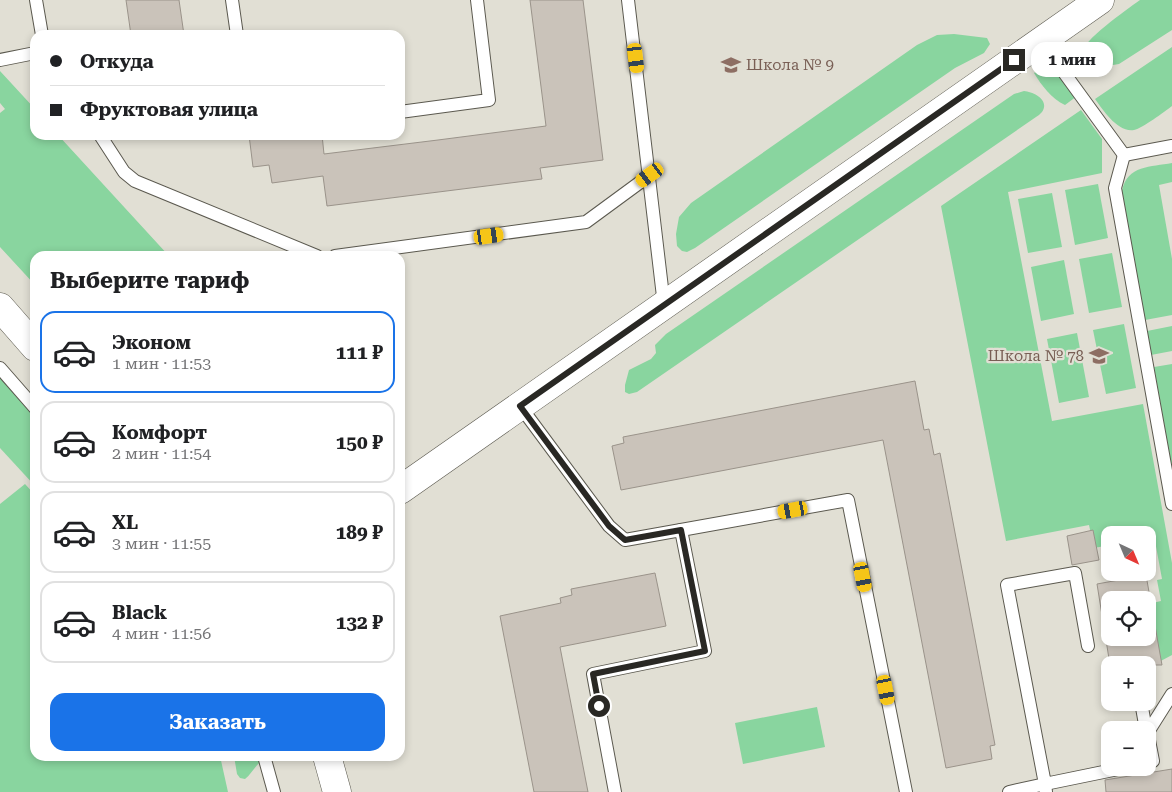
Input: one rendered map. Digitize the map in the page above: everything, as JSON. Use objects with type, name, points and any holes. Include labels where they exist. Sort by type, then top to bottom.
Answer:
[{"type":"street","points":[[405,486],[1041,41],[1089,4]]},
{"type":"street","points":[[0,307],[30,341]]},
{"type":"street","points":[[328,761],[337,792]]},
{"type":"lane","points":[[36,0],[41,30]]},
{"type":"lane","points":[[232,0],[237,30]]},
{"type":"lane","points":[[405,111],[490,100],[477,0]]},
{"type":"lane","points":[[628,0],[664,304]]},
{"type":"lane","points":[[1041,41],[1124,155]]},
{"type":"lane","points":[[0,60],[30,54]]},
{"type":"lane","points":[[103,140],[124,172],[135,181],[305,251]]},
{"type":"lane","points":[[1124,155],[1172,146]]},
{"type":"lane","points":[[1124,155],[1115,188],[1172,504]]},
{"type":"lane","points":[[372,251],[586,222],[650,175]]},
{"type":"lane","points":[[0,368],[30,402]]},
{"type":"lane","points":[[520,406],[609,526],[625,540],[848,500],[906,792]]},
{"type":"lane","points":[[615,792],[593,674],[705,651],[681,530]]},
{"type":"lane","points":[[1046,788],[1007,585],[1075,573],[1088,646]]},
{"type":"lane","points":[[1154,721],[1172,694]]},
{"type":"lane","points":[[265,761],[274,792]]},
{"type":"lane","points":[[1008,792],[1046,788],[1101,774]]},
{"type":"green space","points":[[1140,0],[1172,0],[1172,30],[1119,64],[1101,67],[1084,62],[1080,55],[1089,41]]},
{"type":"green space","points":[[954,34],[987,38],[990,44],[984,53],[955,68],[695,248],[687,252],[682,251],[677,246],[676,234],[679,217],[691,203],[917,45],[937,35]]},
{"type":"green space","points":[[1172,47],[1172,106],[1138,129],[1128,130],[1122,128],[1095,99]]},
{"type":"green space","points":[[1049,63],[1052,64],[1077,96],[1065,105],[1047,91],[1034,73]]},
{"type":"green space","points":[[0,71],[30,104],[30,140],[63,140],[164,251],[30,251],[30,280],[0,247],[0,113],[5,109],[0,103]]},
{"type":"green space","points":[[1024,91],[1040,97],[1042,100],[1044,108],[1038,116],[637,392],[629,394],[625,392],[629,370],[651,359],[656,353],[655,345],[666,334],[1014,94]]},
{"type":"green space","points":[[1081,110],[1102,139],[1102,173],[1008,192],[1052,421],[1143,404],[1172,563],[1172,655],[1157,663],[1154,646],[1156,646],[1156,602],[1161,601],[1157,580],[1162,579],[1156,546],[1156,526],[1101,526],[1101,547],[1094,548],[1089,525],[1006,541],[941,206]]},
{"type":"green space","points":[[1172,163],[1172,182],[1159,185],[1172,259],[1172,315],[1145,320],[1122,191],[1125,182],[1134,172],[1148,167]]},
{"type":"green space","points":[[1098,184],[1108,238],[1075,245],[1065,190]]},
{"type":"green space","points":[[1052,193],[1062,247],[1028,253],[1018,199]]},
{"type":"green space","points":[[1112,253],[1122,307],[1089,313],[1079,259]]},
{"type":"green space","points":[[1064,260],[1074,314],[1041,321],[1031,267]]},
{"type":"green space","points":[[1124,324],[1136,388],[1106,394],[1093,330]]},
{"type":"green space","points":[[1172,326],[1172,351],[1151,355],[1147,331]]},
{"type":"green space","points":[[1077,333],[1089,397],[1059,403],[1047,339]]},
{"type":"green space","points":[[1172,364],[1172,468],[1154,367]]},
{"type":"green space","points":[[0,375],[30,408],[30,481],[0,448]]},
{"type":"green space","points":[[25,484],[30,490],[30,761],[221,761],[228,792],[0,792],[0,504]]},
{"type":"green space","points":[[817,707],[825,747],[743,764],[735,723]]},
{"type":"green space","points":[[235,761],[260,761],[245,779],[240,778],[237,774]]},
{"type":"building","points":[[126,0],[179,0],[183,30],[130,30]]},
{"type":"building","points":[[530,0],[583,0],[603,160],[540,168],[542,179],[327,206],[323,176],[272,183],[269,165],[253,167],[250,140],[323,140],[324,154],[546,126]]},
{"type":"building","points":[[915,381],[924,430],[929,429],[934,455],[940,453],[995,745],[990,746],[992,759],[946,768],[883,440],[621,490],[612,446],[624,443],[623,437]]},
{"type":"building","points":[[1093,530],[1099,560],[1072,565],[1067,536]]},
{"type":"building","points":[[655,573],[666,626],[560,647],[588,792],[534,792],[500,616],[561,603],[560,598],[572,595],[571,589]]},
{"type":"building","points":[[1113,581],[1147,581],[1149,591],[1101,591],[1101,609],[1097,584]]},
{"type":"building","points":[[1156,631],[1162,665],[1156,665],[1156,656],[1109,656],[1107,646],[1156,646]]},
{"type":"building","points":[[1172,769],[1172,792],[1106,792],[1105,780],[1129,776],[1156,776],[1156,772]]},
{"type":"place","name":"Школа № 9","points":[[731,65]]},
{"type":"place","name":"Школа № 78","points":[[1099,356]]},
{"type":"route","points":[[599,706],[593,674],[705,651],[681,530],[625,540],[609,526],[520,406],[1014,60]]}]
